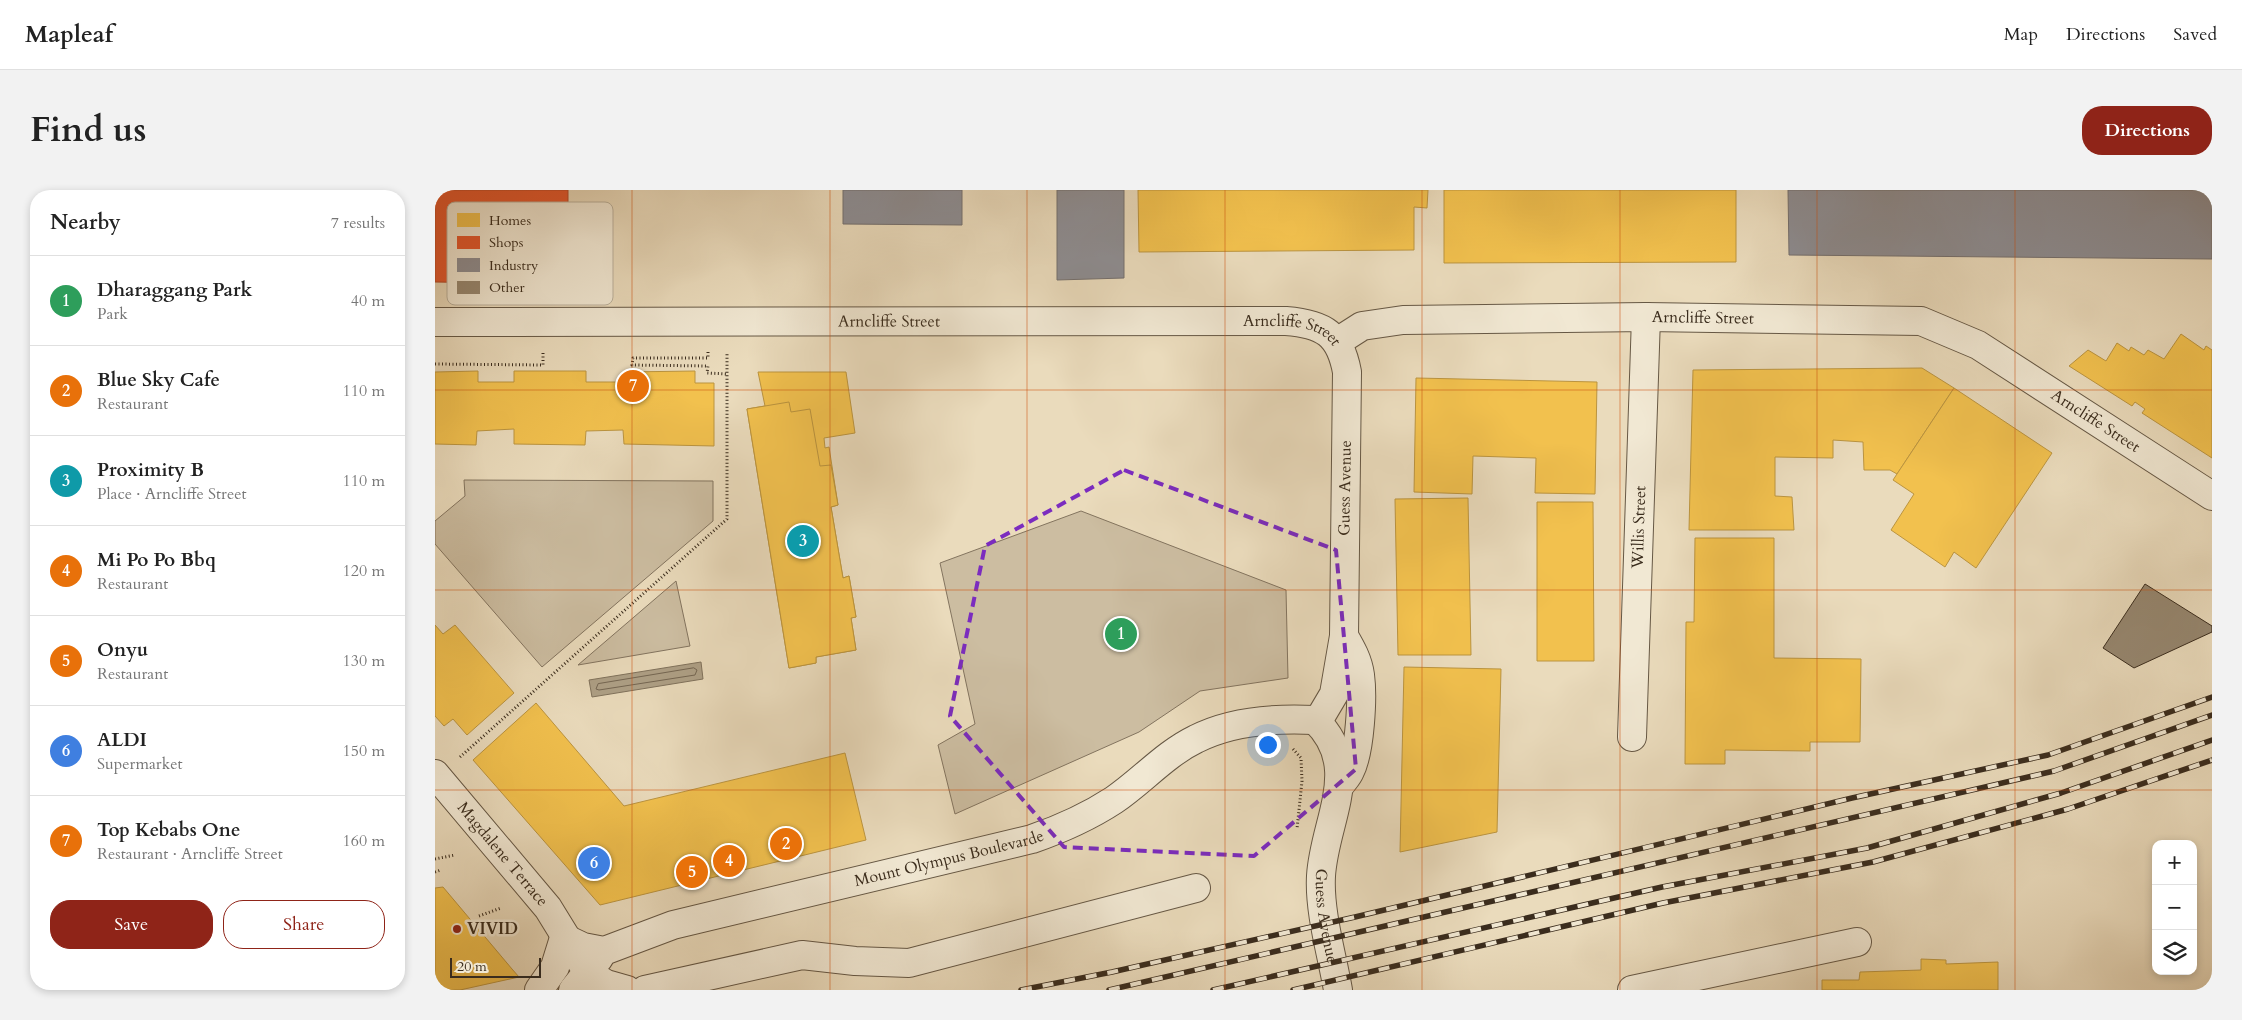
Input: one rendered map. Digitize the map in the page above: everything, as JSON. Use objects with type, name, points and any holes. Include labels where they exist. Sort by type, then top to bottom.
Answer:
[{"type":"street","name":"Arncliffe Street","points":[[435,322],[1287,321],[1311,324],[1322,329],[1337,342],[1363,326],[1403,320],[1646,317],[1921,322],[1978,345],[2212,496]]},
{"type":"street","name":"Willis Street","points":[[1632,737],[1646,317]]},
{"type":"street","name":"Guess Avenue","points":[[1337,342],[1347,372],[1343,636],[1334,694],[1327,707],[1315,720],[1326,731],[1336,752],[1341,784],[1321,876],[1323,904],[1338,990]]},
{"type":"street","name":"Guess Avenue","points":[[1341,784],[1350,771],[1356,749],[1360,710],[1360,674],[1353,651],[1343,636]]},
{"type":"street","name":"Mount Olympus Boulevarde","points":[[604,950],[673,925],[1032,839],[1062,828],[1093,813],[1114,800],[1179,749],[1197,738],[1245,724],[1291,719],[1315,720]]},
{"type":"street","name":"Magdalene Terrace","points":[[435,774],[547,908],[565,938],[580,982]]},
{"type":"street","points":[[645,990],[802,955],[855,961],[909,963],[1196,888]]},
{"type":"street","points":[[539,990],[555,967],[565,938],[583,947],[604,950],[580,982]]},
{"type":"street","points":[[1632,990],[1857,942]]},
{"type":"street","points":[[580,982],[607,984],[627,990]]},
{"type":"path","points":[[435,364],[543,365],[543,350]]},
{"type":"path","points":[[708,352],[708,358],[633,358],[633,365],[708,366],[707,373],[727,374]]},
{"type":"path","points":[[460,757],[727,519],[727,352]]},
{"type":"path","points":[[435,859],[455,855]]},
{"type":"path","points":[[435,872],[441,870]]},
{"type":"path","points":[[479,916],[501,908]]},
{"type":"highlighted area","points":[[1124,470],[1336,550],[1356,769],[1254,856],[1064,847],[950,716],[985,546]]},
{"type":"shaded area","points":[[464,480],[713,481],[713,521],[542,667],[435,544],[435,521],[465,496]]},
{"type":"shaded area","points":[[1081,511],[1286,590],[1288,678],[1200,691],[1139,732],[955,814],[938,745],[975,724],[940,563]]},
{"type":"shaded area","points":[[676,581],[690,646],[578,665]]},
{"type":"water","points":[[701,662],[703,679],[592,697],[589,680]]},
{"type":"building: Homes","points":[[1138,190],[1428,190],[1427,208],[1414,207],[1414,250],[1139,252]]},
{"type":"building: Homes","points":[[1444,190],[1736,190],[1736,262],[1444,263]]},
{"type":"building: Homes","points":[[2181,334],[2204,350],[2206,346],[2212,350],[2212,458],[2142,413],[2145,409],[2135,402],[2132,406],[2069,366],[2088,350],[2106,361],[2117,343],[2129,351],[2131,347],[2144,355],[2148,350],[2164,359]]},
{"type":"building: Homes","points":[[1922,368],[1954,388],[1897,474],[1890,470],[1864,470],[1863,442],[1833,440],[1833,458],[1775,457],[1775,496],[1792,497],[1794,530],[1689,530],[1693,370]]},
{"type":"building: Homes","points":[[478,371],[478,382],[514,382],[514,371],[586,371],[586,382],[623,382],[624,372],[695,371],[695,383],[714,383],[714,446],[624,444],[623,430],[586,431],[585,445],[514,444],[514,429],[477,431],[476,445],[435,444],[435,372]]},
{"type":"building: Homes","points":[[758,372],[846,372],[855,433],[824,438],[825,448],[829,447],[838,505],[831,507],[843,578],[849,576],[856,617],[851,618],[856,650],[816,657],[816,663],[789,668],[747,409],[765,406]]},
{"type":"building: Homes","points":[[1416,378],[1597,382],[1595,494],[1535,493],[1536,458],[1473,456],[1472,494],[1414,492]]},
{"type":"building: Homes","points":[[1954,388],[2052,453],[1976,568],[1954,552],[1945,567],[1891,530],[1914,494],[1893,480]]},
{"type":"building: Homes","points":[[789,402],[791,412],[810,409],[820,466],[831,465],[838,505],[831,507],[843,578],[849,576],[856,617],[851,618],[856,650],[816,657],[816,663],[789,668],[747,409]]},
{"type":"building: Homes","points":[[1468,498],[1471,655],[1398,655],[1395,499]]},
{"type":"building: Homes","points":[[1537,502],[1593,502],[1594,661],[1537,661]]},
{"type":"building: Homes","points":[[1695,538],[1774,538],[1774,658],[1861,659],[1860,742],[1810,742],[1810,751],[1725,750],[1725,764],[1685,764],[1686,622],[1694,622]]},
{"type":"building: Homes","points":[[435,625],[443,634],[455,625],[514,693],[467,735],[453,719],[444,726],[435,716]]},
{"type":"building: Homes","points":[[1404,667],[1501,669],[1497,832],[1400,852]]},
{"type":"building: Homes","points":[[536,703],[624,806],[845,753],[866,840],[600,905],[473,760]]},
{"type":"building: Homes","name":"VIVID","points":[[443,887],[519,977],[460,990],[435,990],[435,888]]},
{"type":"building: Homes","points":[[1921,959],[1946,960],[1946,964],[1998,962],[1998,990],[1822,990],[1822,980],[1859,980],[1860,972],[1921,970]]},
{"type":"building: Shops","points":[[435,190],[568,190],[568,202],[447,202],[447,282],[435,282]]},
{"type":"building: Industry","points":[[843,190],[962,190],[962,225],[843,224]]},
{"type":"building: Industry","points":[[1057,190],[1124,190],[1124,278],[1057,280]]},
{"type":"building: Industry","points":[[1788,190],[2212,190],[2212,259],[1789,255]]},
{"type":"building: Other","points":[[2145,584],[2212,626],[2212,632],[2134,668],[2103,648]]},
{"type":"railway","points":[[1021,990],[1112,972],[1355,917],[1852,798],[2048,755],[2212,697]]},
{"type":"railway","points":[[1109,990],[2054,771],[2212,715]]},
{"type":"railway","points":[[1213,990],[1662,887],[1867,848],[2061,793],[2212,740]]},
{"type":"railway","points":[[1293,990],[1663,903],[1873,862],[2068,809],[2212,760]]},
{"type":"place","name":"Top Kebabs One","points":[[633,386]]},
{"type":"place","name":"Proximity B","points":[[803,541]]},
{"type":"place","name":"Dharaggang Park","points":[[1121,634]]},
{"type":"place","name":"Blue Sky Cafe","points":[[786,844]]},
{"type":"place","name":"Mi Po Po Bbq","points":[[729,861]]},
{"type":"place","name":"ALDI","points":[[594,863]]},
{"type":"place","name":"Onyu","points":[[692,872]]},
{"type":"place","name":"VIVID","points":[[457,929]]}]
